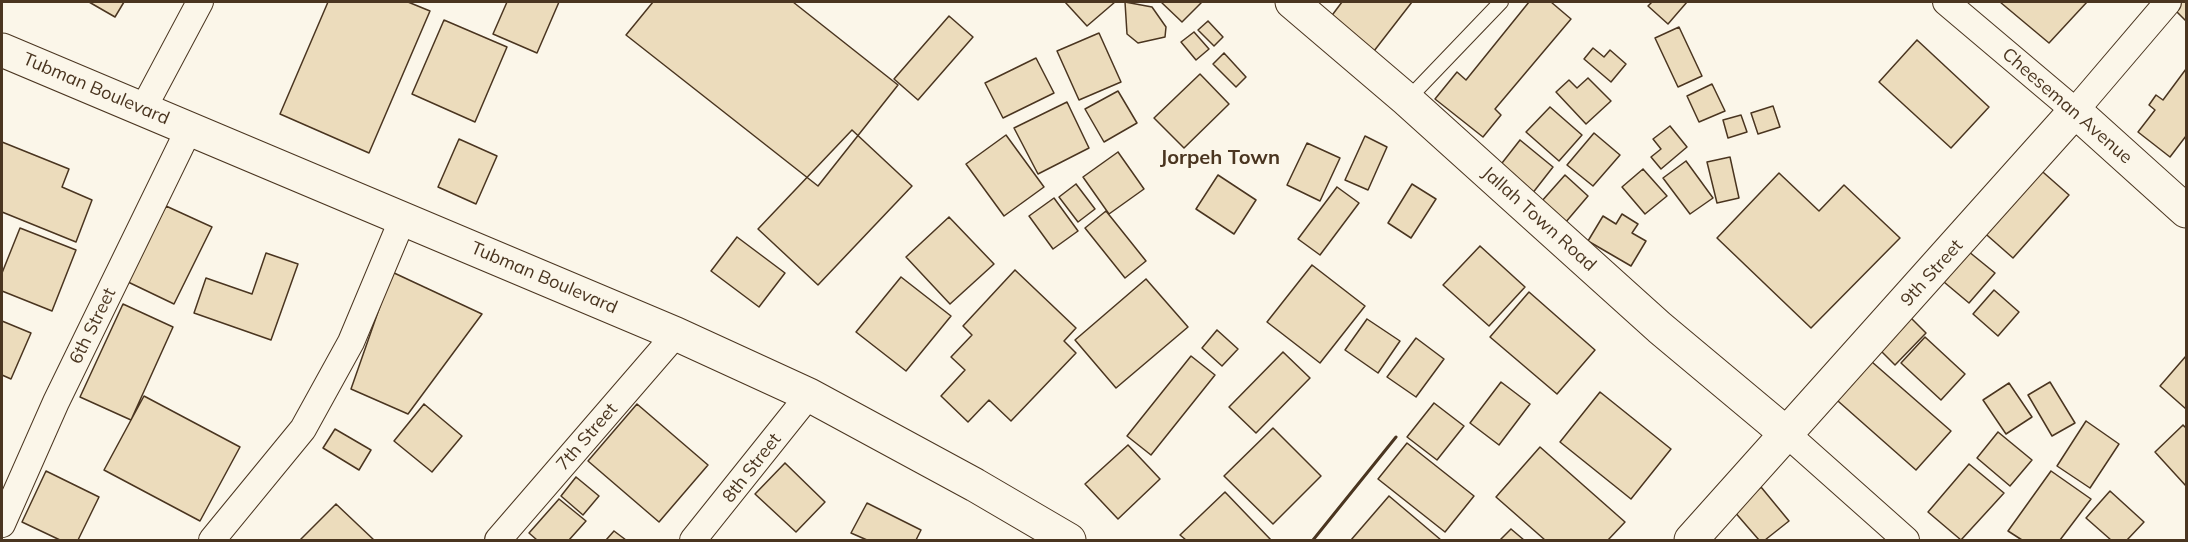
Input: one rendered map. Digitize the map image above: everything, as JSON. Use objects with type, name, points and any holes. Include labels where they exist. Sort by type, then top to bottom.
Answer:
[{"type":"main road","name":"Jallah Town Road","points":[[1292,2],[1407,100],[1660,328],[1788,435]]},
{"type":"main road","name":"Tubman Boulevard","points":[[2,50],[676,334],[809,395],[975,485],[1069,540]]},
{"type":"main road","name":"Cheeseman Avenue","points":[[2074,111],[2187,212]]},
{"type":"main road","name":"9th Street","points":[[1691,540],[1788,435],[2074,111]]},
{"type":"street","points":[[143,108],[201,2]]},
{"type":"street","name":"Cheeseman Avenue","points":[[1946,2],[2074,111]]},
{"type":"street","name":"9th Street","points":[[2074,111],[2168,2]]},
{"type":"street","name":"6th Street","points":[[2,524],[46,423],[189,129]]},
{"type":"street","points":[[212,540],[303,429],[351,342],[403,218]]},
{"type":"street","name":"7th Street","points":[[498,540],[676,334]]},
{"type":"street","name":"8th Street","points":[[693,540],[809,395]]},
{"type":"street","points":[[1788,435],[1906,540]]},
{"type":"lane","points":[[1407,100],[1501,2]]},
{"type":"building","points":[[89,2],[124,2],[115,17]]},
{"type":"building","points":[[328,2],[408,2],[430,11],[369,153],[280,114]]},
{"type":"building","points":[[507,2],[559,2],[537,53],[493,34]]},
{"type":"building","points":[[653,2],[793,2],[898,85],[818,186],[626,35]]},
{"type":"building","points":[[1065,2],[1115,2],[1087,26]]},
{"type":"building","points":[[1125,2],[1152,7],[1166,27],[1165,37],[1138,43],[1127,34]]},
{"type":"building","points":[[1161,2],[1202,2],[1182,22]]},
{"type":"building","points":[[1342,2],[1412,2],[1374,51],[1330,18]]},
{"type":"building","points":[[1529,2],[1551,2],[1571,19],[1495,109],[1501,115],[1483,137],[1435,99],[1457,72],[1466,80]]},
{"type":"building","points":[[1652,2],[1687,2],[1668,24],[1648,6]]},
{"type":"building","points":[[2000,2],[2087,2],[2049,43]]},
{"type":"building","points":[[2181,2],[2186,2],[2186,21],[2174,9]]},
{"type":"building","points":[[949,16],[973,37],[918,100],[894,79]]},
{"type":"building","points":[[444,20],[507,47],[475,122],[412,94]]},
{"type":"building","points":[[1208,21],[1223,37],[1214,46],[1198,30]]},
{"type":"building","points":[[1679,27],[1702,76],[1678,87],[1655,38]]},
{"type":"building","points":[[1194,32],[1209,49],[1196,60],[1181,42]]},
{"type":"building","points":[[1099,33],[1121,82],[1079,100],[1057,51]]},
{"type":"building","points":[[1917,40],[1989,107],[1951,148],[1879,82]]},
{"type":"building","points":[[1593,48],[1604,57],[1610,50],[1626,64],[1611,82],[1584,59]]},
{"type":"building","points":[[1224,53],[1246,77],[1236,87],[1213,64]]},
{"type":"building","points":[[1036,58],[1054,93],[1003,118],[985,83]]},
{"type":"building","points":[[2186,69],[2186,136],[2170,157],[2138,132],[2155,110],[2149,105],[2156,95],[2163,100]]},
{"type":"building","points":[[1200,74],[1229,104],[1184,148],[1154,118]]},
{"type":"building","points":[[1588,78],[1611,101],[1586,124],[1556,92],[1569,80],[1577,88]]},
{"type":"building","points":[[1712,84],[1725,111],[1699,122],[1687,96]]},
{"type":"building","points":[[1118,91],[1137,123],[1104,142],[1085,109]]},
{"type":"building","points":[[1067,102],[1089,148],[1038,174],[1014,128]]},
{"type":"building","points":[[1773,106],[1780,127],[1758,134],[1751,113]]},
{"type":"building","points":[[1550,107],[1582,135],[1559,161],[1526,132]]},
{"type":"building","points":[[1741,115],[1747,132],[1728,138],[1723,120]]},
{"type":"building","points":[[1670,126],[1687,147],[1661,169],[1651,157],[1661,149],[1653,139]]},
{"type":"building","points":[[852,130],[912,186],[818,285],[758,229]]},
{"type":"building","points":[[1594,133],[1620,155],[1593,186],[1567,165]]},
{"type":"building","points":[[1006,135],[1044,187],[1004,216],[966,164]]},
{"type":"building","points":[[1365,136],[1387,147],[1368,190],[1345,180]]},
{"type":"building","points":[[459,139],[497,156],[476,204],[438,187]]},
{"type":"building","points":[[1520,140],[1553,167],[1528,199],[1495,172]]},
{"type":"building","points":[[2,142],[69,169],[62,187],[92,200],[76,242],[2,212]]},
{"type":"building","points":[[1307,143],[1340,158],[1320,201],[1287,185]]},
{"type":"building","points":[[1118,152],[1144,189],[1109,214],[1083,177]]},
{"type":"building","points":[[1730,157],[1739,198],[1717,203],[1707,162]]},
{"type":"building","points":[[1686,161],[1713,198],[1690,214],[1663,178]]},
{"type":"building","points":[[2036,166],[2069,195],[2013,258],[1980,229]]},
{"type":"building","points":[[1643,169],[1667,196],[1645,214],[1622,187]]},
{"type":"building","points":[[1779,173],[1819,211],[1844,185],[1900,238],[1811,328],[1717,238]]},
{"type":"building","points":[[1218,175],[1256,200],[1234,234],[1196,209]]},
{"type":"building","points":[[1565,175],[1588,196],[1565,223],[1541,202]]},
{"type":"building","points":[[1076,184],[1095,209],[1078,222],[1059,197]]},
{"type":"building","points":[[1412,184],[1436,199],[1411,238],[1388,223]]},
{"type":"building","points":[[1337,187],[1359,203],[1320,255],[1298,239]]},
{"type":"building","points":[[1054,198],[1078,231],[1053,249],[1029,216]]},
{"type":"building","points":[[166,206],[212,227],[174,304],[126,281]]},
{"type":"building","points":[[1106,211],[1146,261],[1125,278],[1085,228]]},
{"type":"building","points":[[1622,214],[1638,224],[1632,233],[1646,241],[1631,266],[1588,241],[1603,216],[1616,224]]},
{"type":"building","points":[[949,217],[994,264],[950,304],[906,257]]},
{"type":"building","points":[[20,228],[76,250],[52,311],[2,291],[2,273]]},
{"type":"building","points":[[737,237],[785,273],[759,307],[711,271]]},
{"type":"building","points":[[1480,246],[1525,287],[1489,326],[1443,285]]},
{"type":"building","points":[[1963,247],[1995,273],[1969,303],[1938,277]]},
{"type":"building","points":[[266,253],[298,264],[271,340],[194,313],[206,278],[252,294]]},
{"type":"building","points":[[1312,265],[1365,306],[1320,363],[1267,322]]},
{"type":"building","points":[[1015,270],[1076,328],[1064,341],[1076,353],[1011,421],[989,400],[968,422],[941,396],[965,370],[951,357],[972,335],[963,326]]},
{"type":"building","points":[[392,272],[482,314],[408,414],[351,389]]},
{"type":"building","points":[[901,277],[951,316],[906,371],[856,332]]},
{"type":"building","points":[[1146,279],[1188,327],[1116,388],[1075,340]]},
{"type":"building","points":[[1994,290],[2019,312],[1998,336],[1973,314]]},
{"type":"building","points":[[1529,292],[1595,350],[1557,394],[1490,337]]},
{"type":"building","points":[[123,304],[173,327],[131,420],[80,397]]},
{"type":"building","points":[[1904,311],[1926,333],[1895,365],[1873,343]]},
{"type":"building","points":[[1367,319],[1400,341],[1378,373],[1345,350]]},
{"type":"building","points":[[2,321],[31,333],[11,379],[2,375]]},
{"type":"building","points":[[1217,330],[1238,349],[1222,366],[1202,348]]},
{"type":"building","points":[[1925,337],[1965,374],[1941,400],[1901,363]]},
{"type":"building","points":[[1416,338],[1444,359],[1416,397],[1387,377]]},
{"type":"building","points":[[1283,352],[1310,378],[1256,433],[1229,407]]},
{"type":"building","points":[[1864,355],[1951,431],[1916,470],[1830,394]]},
{"type":"building","points":[[1191,356],[1215,375],[1151,455],[1127,436]]},
{"type":"building","points":[[2186,356],[2186,409],[2160,386]]},
{"type":"building","points":[[1501,382],[1530,404],[1499,445],[1470,423]]},
{"type":"building","points":[[2050,382],[2075,423],[2052,436],[2028,395]]},
{"type":"building","points":[[2009,383],[2032,417],[2006,434],[1983,400]]},
{"type":"building","points":[[1600,392],[1671,449],[1631,499],[1560,442]]},
{"type":"building","points":[[144,396],[240,447],[200,521],[104,470]]},
{"type":"building","points":[[1434,403],[1464,426],[1437,460],[1407,437]]},
{"type":"building","points":[[424,404],[462,436],[432,472],[394,441]]},
{"type":"building","points":[[637,404],[708,465],[659,522],[588,461]]},
{"type":"building","points":[[2086,421],[2119,444],[2090,488],[2057,466]]},
{"type":"building","points":[[2183,425],[2186,428],[2186,486],[2155,452]]},
{"type":"building","points":[[1273,428],[1321,476],[1273,524],[1224,476]]},
{"type":"building","points":[[335,429],[371,450],[359,470],[323,448]]},
{"type":"building","points":[[1998,432],[2032,460],[2010,486],[1977,458]]},
{"type":"building","points":[[1407,443],[1474,496],[1445,532],[1378,479]]},
{"type":"building","points":[[1128,445],[1160,479],[1118,519],[1085,484]]},
{"type":"building","points":[[1540,447],[1625,522],[1608,540],[1545,540],[1496,497]]},
{"type":"building","points":[[785,463],[825,502],[796,532],[755,494]]},
{"type":"building","points":[[1969,464],[2004,493],[1961,540],[1928,512]]},
{"type":"building","points":[[46,471],[99,497],[78,540],[60,540],[22,522]]},
{"type":"building","points":[[2051,471],[2091,499],[2060,540],[2022,540],[2008,531]]},
{"type":"building","points":[[576,477],[599,496],[583,515],[561,496]]},
{"type":"building","points":[[1761,487],[1789,521],[1765,540],[1759,540],[1733,510]]},
{"type":"building","points":[[2110,491],[2144,522],[2127,540],[2111,540],[2086,518]]},
{"type":"building","points":[[1225,492],[1271,540],[1186,540],[1180,535]]},
{"type":"building","points":[[1389,496],[1441,540],[1351,540]]},
{"type":"building","points":[[559,499],[586,521],[569,540],[537,540],[529,533]]},
{"type":"building","points":[[867,503],[921,530],[916,540],[867,540],[851,533]]},
{"type":"building","points":[[336,504],[374,540],[300,540]]},
{"type":"building","points":[[1511,529],[1524,540],[1500,540]]},
{"type":"building","points":[[614,531],[626,540],[606,540]]},
{"type":"wall","points":[[1313,540],[1396,437]]},
{"type":"district","name":"Jorpeh Town","points":[[1220,158]]}]
